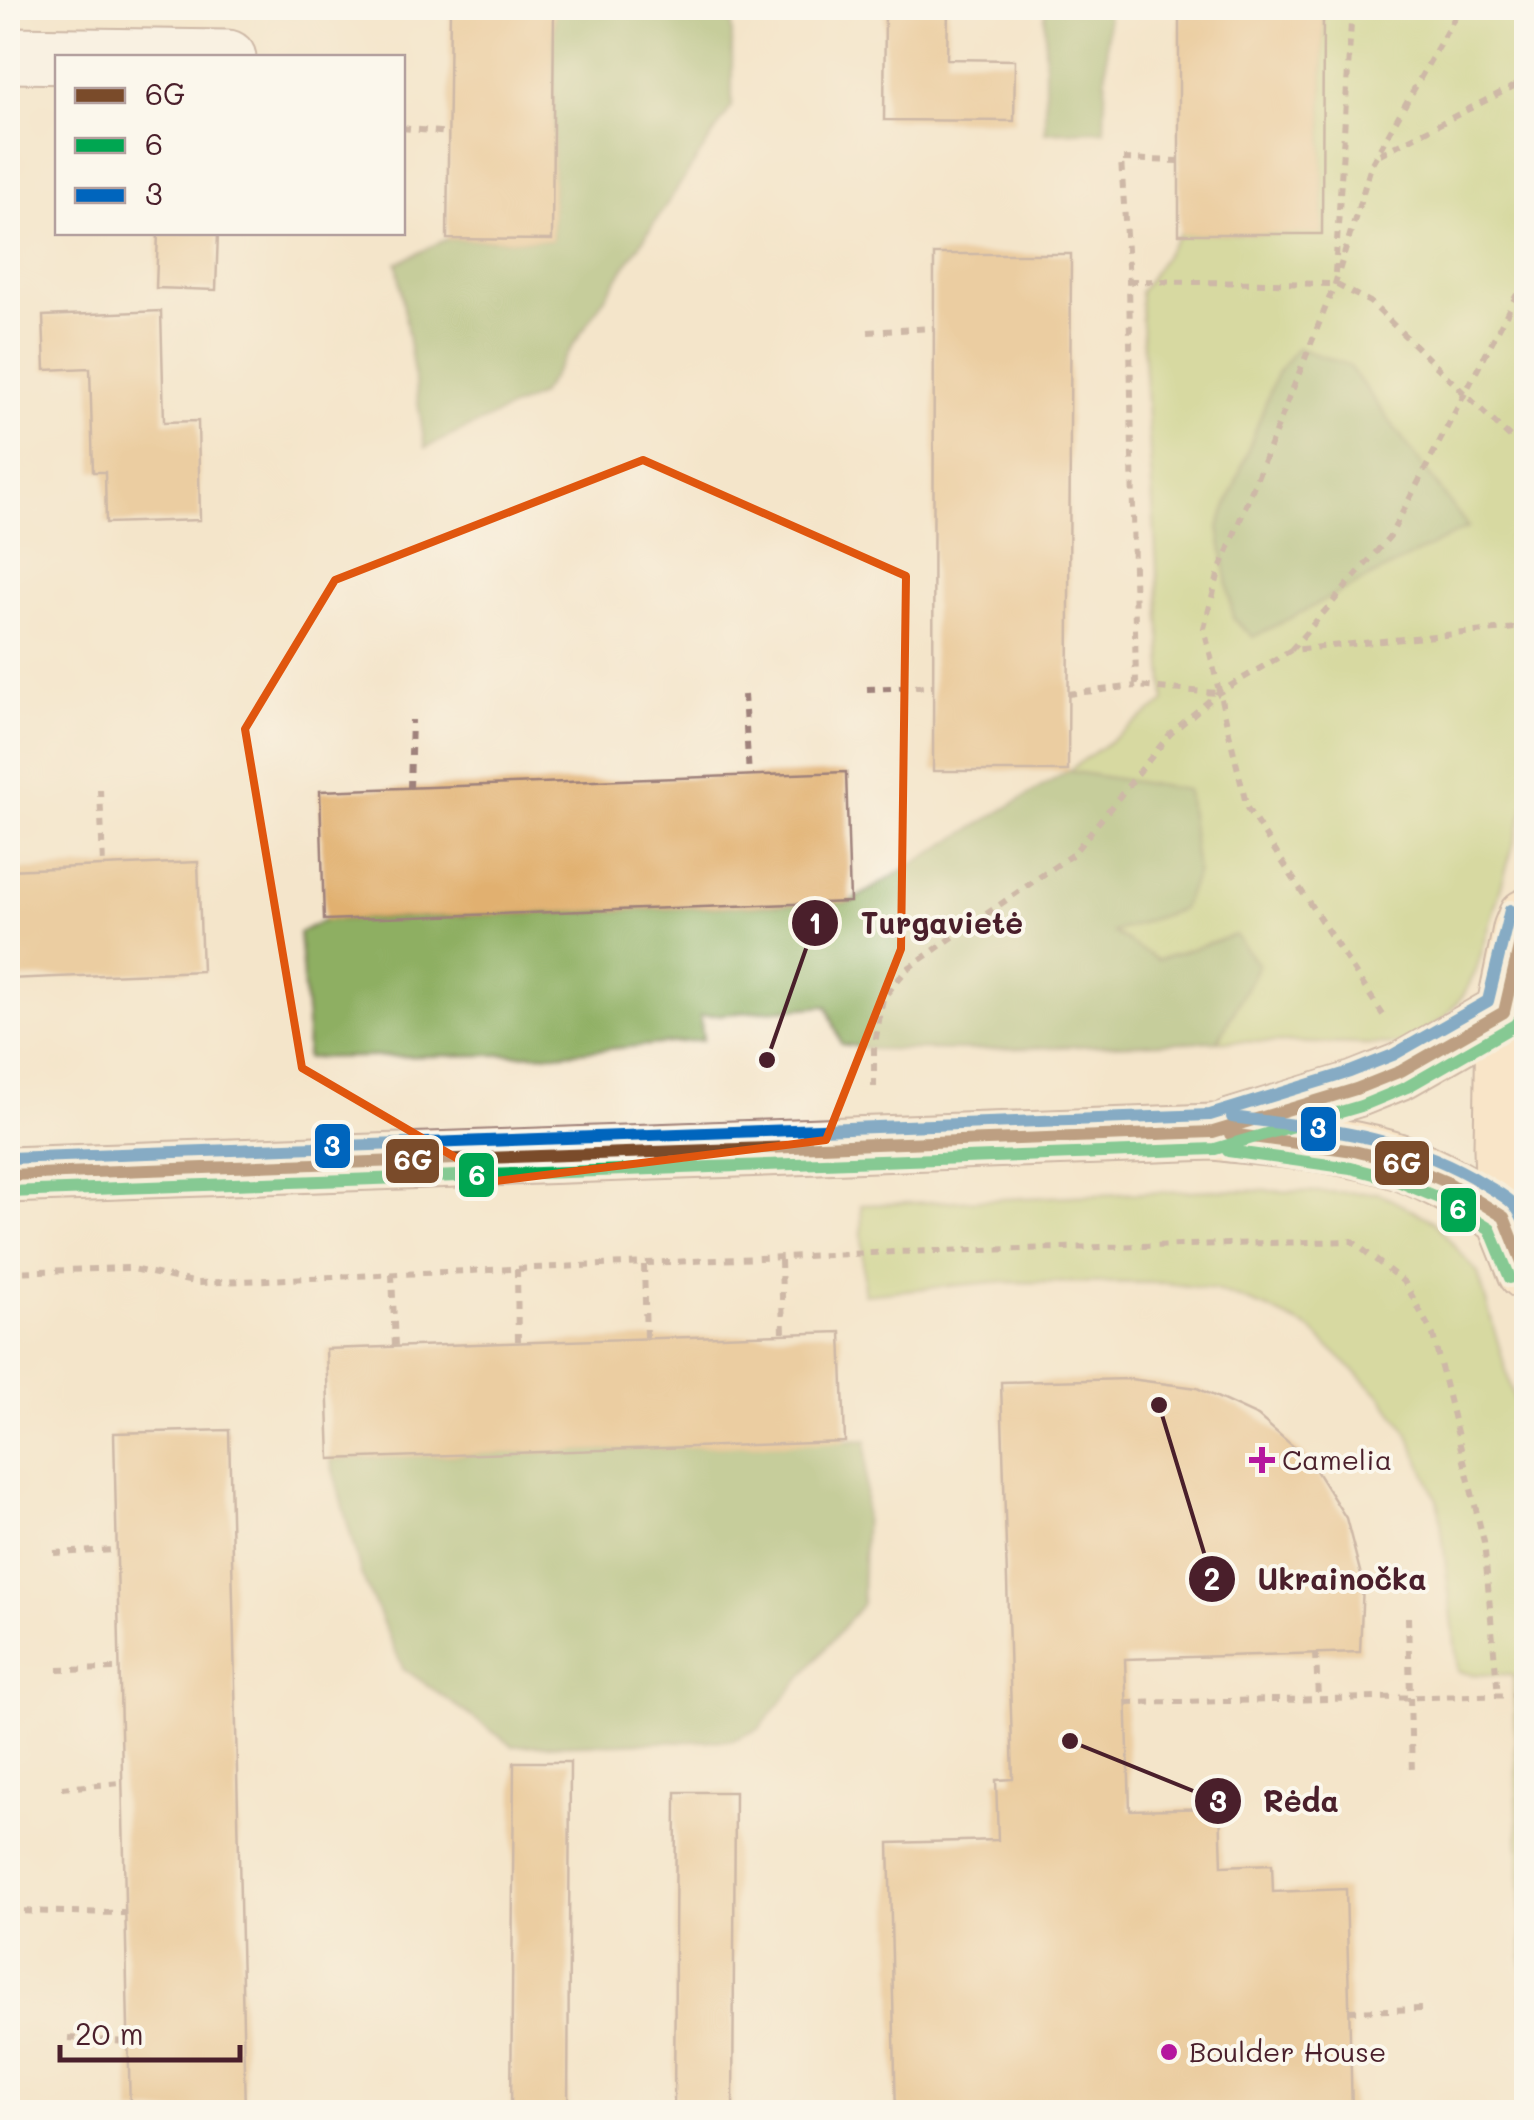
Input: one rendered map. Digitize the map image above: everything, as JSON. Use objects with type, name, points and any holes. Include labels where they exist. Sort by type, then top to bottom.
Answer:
[{"type":"main road","points":[[1526,917],[1504,1012],[1504,1217],[1526,1272]]},
{"type":"main road","points":[[1214,1132],[1401,1070],[1504,1012]]},
{"type":"main road","points":[[8,1176],[1214,1132],[1354,1151],[1399,1162],[1448,1182],[1504,1217]]},
{"type":"street","points":[[8,55],[55,56]]},
{"type":"path","points":[[1335,284],[1352,8]]},
{"type":"path","points":[[1384,1016],[1248,808],[1204,628],[1219,572],[1335,284],[1377,156],[1460,8]]},
{"type":"path","points":[[1377,156],[1526,80]]},
{"type":"path","points":[[405,128],[448,133]]},
{"type":"path","points":[[1136,686],[1129,281],[1121,159],[1179,161]]},
{"type":"path","points":[[875,1144],[874,1049],[883,998],[906,969],[1073,854],[1170,734],[1218,693],[1291,650],[1390,536],[1526,277]]},
{"type":"path","points":[[1129,281],[1335,284],[1370,302],[1526,453]]},
{"type":"path","points":[[868,332],[934,328]]},
{"type":"path","points":[[1291,650],[1526,626]]},
{"type":"path","points":[[867,690],[933,686]]},
{"type":"path","points":[[1068,694],[1136,686],[1218,693]]},
{"type":"path","points":[[744,694],[749,776]]},
{"type":"path","points":[[410,788],[412,720]]},
{"type":"path","points":[[100,789],[103,866]]},
{"type":"path","points":[[8,1272],[128,1268],[198,1283],[896,1252],[1352,1241],[1404,1283],[1432,1334],[1484,1542],[1498,1695]]},
{"type":"path","points":[[781,1260],[783,1334]]},
{"type":"path","points":[[644,1264],[646,1339]]},
{"type":"path","points":[[518,1269],[518,1343]]},
{"type":"path","points":[[392,1274],[395,1347]]},
{"type":"path","points":[[54,1553],[116,1550]]},
{"type":"path","points":[[1408,1616],[1412,1774]]},
{"type":"path","points":[[1316,1653],[1318,1698]]},
{"type":"path","points":[[58,1670],[119,1668]]},
{"type":"path","points":[[1127,1702],[1526,1695]]},
{"type":"path","points":[[62,1788],[122,1783]]},
{"type":"path","points":[[8,1911],[125,1913]]},
{"type":"path","points":[[1349,2011],[1423,2009]]},
{"type":"path","points":[[68,2038],[128,2042]]},
{"type":"highlighted area","points":[[643,460],[906,576],[901,949],[826,1140],[496,1181],[302,1068],[245,729],[335,580]]},
{"type":"green space","points":[[554,8],[732,8],[732,106],[540,395],[425,448],[397,263],[447,239],[552,240]]},
{"type":"green space","points":[[1045,8],[1108,8],[1104,130],[1045,132]]},
{"type":"green space","points":[[1323,8],[1526,8],[1526,802],[1476,971],[1464,994],[1444,1018],[1407,1045],[1218,1041],[1258,965],[1157,960],[1112,932],[1187,791],[1068,771],[1165,702],[1140,292],[1179,234],[1322,233]]},
{"type":"green space","points":[[1297,348],[1348,365],[1468,527],[1253,637],[1233,618],[1219,527],[1277,373]]},
{"type":"green space","points":[[1068,771],[1187,790],[1197,872],[1182,909],[1113,932],[1157,960],[1235,935],[1258,965],[1218,1041],[974,1050],[874,1049],[841,1044],[827,1006],[700,1016],[703,1040],[555,1054],[306,1058],[299,933],[324,920],[850,902]]},
{"type":"green space","points":[[1212,1190],[1378,1193],[1433,1221],[1478,1273],[1518,1412],[1526,1477],[1526,2054],[1513,1674],[1474,1675],[1458,1671],[1439,1505],[1408,1433],[1382,1397],[1310,1329],[1216,1290],[1166,1283],[993,1282],[864,1294],[861,1205]]},
{"type":"green space","points":[[867,1440],[862,1604],[759,1729],[733,1740],[513,1746],[403,1668],[361,1574],[330,1459]]},
{"type":"building","points":[[450,8],[554,8],[552,240],[447,239]]},
{"type":"building","points":[[885,8],[948,8],[947,59],[1015,60],[1014,121],[884,120]]},
{"type":"building","points":[[1179,8],[1323,8],[1322,234],[1179,234]]},
{"type":"building","points":[[158,235],[218,235],[216,290],[156,288]]},
{"type":"building","points":[[934,254],[1071,254],[1068,771],[933,771]]},
{"type":"building","points":[[161,311],[164,422],[198,421],[200,520],[106,523],[105,472],[93,472],[90,368],[45,370],[43,316]]},
{"type":"building","points":[[846,772],[850,902],[324,920],[320,791]]},
{"type":"building","points":[[198,862],[202,971],[8,979],[8,870]]},
{"type":"building","points":[[841,1332],[845,1442],[330,1459],[326,1349]]},
{"type":"building","points":[[1130,1379],[1197,1388],[1258,1416],[1310,1461],[1346,1518],[1363,1583],[1360,1652],[1125,1659],[1130,1810],[1220,1808],[1222,1866],[1272,1864],[1273,1892],[1346,1889],[1352,2112],[896,2112],[889,1843],[998,1840],[996,1780],[1013,1779],[1001,1382]]},
{"type":"building","points":[[229,1430],[245,2112],[130,2112],[114,1433]]},
{"type":"building","points":[[514,1762],[570,1762],[568,2112],[511,2112]]},
{"type":"building","points":[[676,1792],[735,1792],[733,2112],[674,2112]]},
{"type":"transit line","name":"3","points":[[8,1158],[1210,1115],[1393,1055],[1488,1001],[1510,910]]},
{"type":"transit line","name":"6G","points":[[8,1175],[1213,1132],[1356,1089],[1401,1071],[1504,1012],[1526,917]]},
{"type":"transit line","name":"6","points":[[9,1192],[1215,1149],[1361,1106],[1407,1087],[1515,1025],[1521,1017],[1526,989]]},
{"type":"transit line","name":"3","points":[[1232,1117],[1362,1137],[1424,1155],[1505,1197],[1515,1205],[1526,1226]]},
{"type":"transit line","name":"6G","points":[[1230,1134],[1354,1151],[1399,1162],[1449,1183],[1504,1217],[1526,1272]]},
{"type":"transit line","name":"6","points":[[1228,1151],[1351,1168],[1393,1179],[1441,1199],[1490,1229],[1510,1278]]},
{"type":"place","name":"Turgavietė","points":[[767,1060]]},
{"type":"place","name":"Ukrainočka","points":[[1159,1405]]},
{"type":"place","name":"Camelia","points":[[1262,1460]]},
{"type":"place","name":"Rėda","points":[[1070,1741]]},
{"type":"place","name":"Boulder House","points":[[1169,2052]]}]
